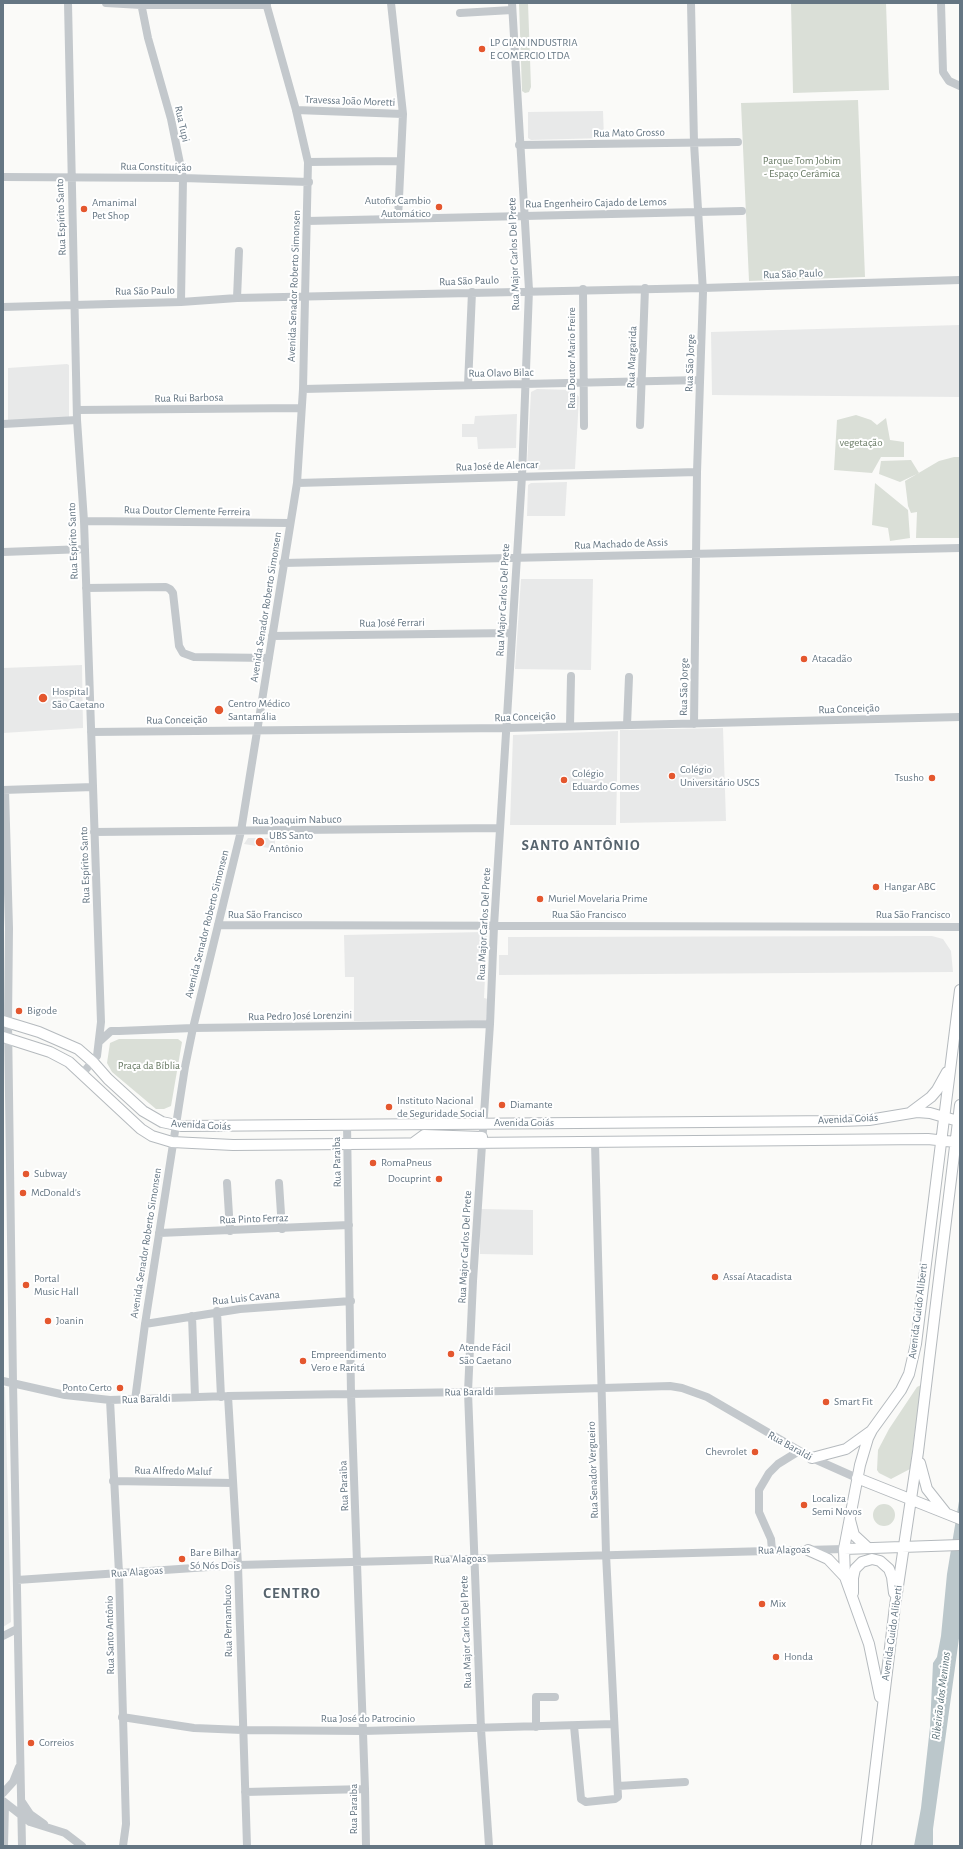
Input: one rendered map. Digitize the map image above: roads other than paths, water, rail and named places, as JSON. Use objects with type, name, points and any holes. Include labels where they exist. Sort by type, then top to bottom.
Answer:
[{"type":"main road","name":"Avenida Guido Aliberti","points":[[882,1709],[869,1644],[845,1577],[844,1549],[863,1454],[872,1430],[901,1390],[909,1374],[916,1344],[960,990]]},
{"type":"main road","name":"Avenida Goiás","points":[[5,1022],[39,1032],[69,1044],[82,1052],[108,1079],[143,1111],[157,1120],[175,1126],[212,1127],[347,1124],[841,1121],[870,1120],[911,1112],[926,1113],[958,1121]]},
{"type":"main road","name":"Avenida Goiás","points":[[6,1038],[60,1057],[75,1066],[98,1090],[142,1129],[152,1136],[172,1142],[233,1145],[413,1144],[482,1140],[595,1143],[885,1140],[955,1142]]},
{"type":"main road","points":[[911,1112],[923,1104],[937,1090],[951,1061]]},
{"type":"main road","name":"Avenida Guido Aliberti","points":[[866,1846],[895,1606],[918,1452],[960,1105]]},
{"type":"main road","points":[[812,1458],[846,1449],[872,1430]]},
{"type":"main road","points":[[918,1452],[926,1489],[953,1517]]},
{"type":"main road","name":"Rua Baraldi","points":[[857,1478],[953,1517]]},
{"type":"main road","points":[[850,1516],[854,1535],[868,1548]]},
{"type":"main road","name":"Rua Alagoas","points":[[844,1549],[960,1545]]},
{"type":"main road","points":[[808,1550],[828,1559],[845,1577]]},
{"type":"main road","points":[[854,1604],[853,1578],[855,1570],[862,1562],[872,1559],[880,1561],[890,1570],[895,1606]]},
{"type":"street","name":"Rua Espírito Santo","points":[[68,3],[77,420],[84,521],[101,1022],[100,1041],[97,1056],[83,1073]]},
{"type":"street","points":[[106,3],[267,4]]},
{"type":"street","points":[[391,3],[403,114],[398,219]]},
{"type":"street","name":"Rua São Jorge","points":[[691,3],[694,142],[703,288],[697,472],[694,724]]},
{"type":"street","points":[[941,3],[943,72],[949,81],[960,86]]},
{"type":"street","name":"Rua Tupi","points":[[141,4],[148,38],[171,119],[183,178],[182,302]]},
{"type":"street","name":"Avenida Senador Roberto Simonsen","points":[[136,1400],[145,1324],[172,1142],[193,1028],[241,831],[258,731],[283,562],[297,483],[303,389],[309,182],[308,162],[296,110],[267,4]]},
{"type":"street","points":[[460,13],[512,7]]},
{"type":"street","name":"Rua Major Carlos Del Prete","points":[[489,1846],[481,1729],[468,1392],[490,1024],[494,926],[522,476],[529,290],[519,145],[512,7]]},
{"type":"street","name":"Travessa João Moretti","points":[[296,110],[403,114]]},
{"type":"street","name":"Rua Mato Grosso","points":[[519,145],[738,142]]},
{"type":"street","points":[[308,162],[400,162]]},
{"type":"street","name":"Rua Constituição","points":[[3,177],[183,178],[309,182]]},
{"type":"street","name":"Rua Engenheiro Cajado de Lemos","points":[[307,221],[742,211]]},
{"type":"street","points":[[237,298],[239,251]]},
{"type":"street","name":"Rua São Paulo","points":[[3,307],[182,302],[237,298],[529,290],[703,288],[960,280]]},
{"type":"street","name":"Rua Margarida","points":[[640,425],[645,288]]},
{"type":"street","name":"Rua Doutor Mario Freire","points":[[583,289],[584,426]]},
{"type":"street","points":[[468,385],[472,292]]},
{"type":"street","name":"Rua Olavo Bilac","points":[[303,389],[700,380]]},
{"type":"street","name":"Rua Rui Barbosa","points":[[77,410],[301,408]]},
{"type":"street","points":[[3,424],[77,420]]},
{"type":"street","name":"Rua José de Alencar","points":[[297,483],[697,472]]},
{"type":"street","name":"Rua Doutor Clemente Ferreira","points":[[84,521],[290,523]]},
{"type":"street","name":"Rua Machado de Assis","points":[[283,562],[960,548]]},
{"type":"street","points":[[3,552],[85,549]]},
{"type":"street","points":[[86,588],[166,587],[170,589],[173,594],[179,646],[183,653],[194,657],[269,658]]},
{"type":"street","name":"Rua José Ferrari","points":[[272,636],[512,632]]},
{"type":"street","points":[[570,726],[571,676]]},
{"type":"street","points":[[627,725],[629,677]]},
{"type":"street","name":"Rua Conceição","points":[[91,732],[507,728],[960,717]]},
{"type":"street","points":[[22,1842],[17,1580],[6,1177],[6,928],[4,790],[93,787]]},
{"type":"street","name":"Rua Joaquim Nabuco","points":[[94,832],[500,828]]},
{"type":"street","name":"Rua São Francisco","points":[[218,926],[960,927]]},
{"type":"street","points":[[100,1041],[111,1031],[101,1022]]},
{"type":"street","name":"Rua Pedro José Lorenzini","points":[[111,1031],[193,1028],[490,1024]]},
{"type":"street","name":"Rua Paraiba","points":[[347,1124],[351,1301],[351,1394],[358,1561],[366,1846]]},
{"type":"street","name":"Rua Senador Vergueiro","points":[[574,1726],[581,1799],[586,1802],[614,1800],[618,1797],[618,1786],[606,1554],[595,1143]]},
{"type":"street","points":[[227,1183],[230,1230]]},
{"type":"street","points":[[279,1183],[282,1229]]},
{"type":"street","name":"Rua Pinto Ferraz","points":[[159,1233],[349,1226]]},
{"type":"street","name":"Rua Luis Cavana","points":[[145,1324],[217,1311],[260,1306],[351,1301]]},
{"type":"street","name":"Rua Pernambuco","points":[[217,1311],[233,1483],[238,1565],[242,1730],[247,1846]]},
{"type":"street","points":[[192,1316],[195,1397]]},
{"type":"street","name":"Rua Baraldi","points":[[3,1381],[64,1395],[110,1400],[670,1386],[694,1391],[707,1397],[799,1451],[857,1478]]},
{"type":"street","name":"Rua Santo Antônio","points":[[110,1400],[113,1481],[119,1573],[126,1824],[123,1846]]},
{"type":"street","points":[[772,1550],[771,1539],[759,1512],[759,1490],[764,1479],[778,1464],[799,1451]]},
{"type":"street","name":"Rua Alfredo Maluf","points":[[113,1481],[233,1483]]},
{"type":"street","name":"Rua Alagoas","points":[[17,1580],[238,1565],[606,1554],[844,1549]]},
{"type":"street","points":[[3,1636],[17,1629]]},
{"type":"street","points":[[536,1727],[536,1697],[555,1697]]},
{"type":"street","name":"Rua José do Patrocinio","points":[[122,1717],[194,1728],[242,1730],[363,1731],[481,1729],[614,1724]]},
{"type":"street","points":[[3,1793],[13,1782],[21,1763]]},
{"type":"street","points":[[618,1786],[685,1782]]},
{"type":"street","points":[[245,1792],[365,1788]]},
{"type":"street","points":[[21,1800],[30,1814],[48,1827]]},
{"type":"street","points":[[4,1802],[21,1816],[39,1826],[48,1827],[61,1832],[82,1846]]},
{"type":"street","points":[[4,1802],[4,1846]]},
{"type":"street","points":[[22,1842],[30,1829],[39,1826]]},
{"type":"water","name":"Ribeirão dos Meninos","points":[[960,1495],[960,1631],[933,1829],[933,1846],[914,1846],[921,1808],[930,1727],[933,1663],[937,1657],[941,1636],[947,1574]]},
{"type":"place","name":"LP GIAN INDUSTRIA E COMERCIO LTDA","points":[[482,49]]},
{"type":"place","name":"Autofix Cambio Automático","points":[[439,207]]},
{"type":"place","name":"Amanimal Pet Shop","points":[[84,209]]},
{"type":"place","name":"Atacadão","points":[[804,659]]},
{"type":"place","name":"Hospital São Caetano","points":[[43,698]]},
{"type":"place","name":"Centro Médico Santamália","points":[[219,710]]},
{"type":"place","name":"Colégio Universitário USCS","points":[[672,776]]},
{"type":"place","name":"Tsusho","points":[[932,778]]},
{"type":"place","name":"Colégio Eduardo Gomes","points":[[564,780]]},
{"type":"place","name":"UBS Santo Antônio","points":[[260,842]]},
{"type":"place","name":"Hangar ABC","points":[[876,887]]},
{"type":"place","name":"Muriel Movelaria Prime","points":[[540,899]]},
{"type":"place","name":"Bigode","points":[[19,1011]]},
{"type":"place","name":"Diamante","points":[[502,1105]]},
{"type":"place","name":"Instituto Nacional de Seguridade Social","points":[[389,1107]]},
{"type":"place","name":"RomaPneus","points":[[373,1163]]},
{"type":"place","name":"Subway","points":[[26,1174]]},
{"type":"place","name":"Docuprint","points":[[439,1179]]},
{"type":"place","name":"McDonald's","points":[[23,1193]]},
{"type":"place","name":"Assaí Atacadista","points":[[715,1277]]},
{"type":"place","name":"Portal Music Hall","points":[[26,1285]]},
{"type":"place","name":"Joanin","points":[[48,1321]]},
{"type":"place","name":"Atende Fácil São Caetano","points":[[451,1354]]},
{"type":"place","name":"Empreendimento Vero e Raritá","points":[[303,1361]]},
{"type":"place","name":"Ponto Certo","points":[[120,1388]]},
{"type":"place","name":"Smart Fit","points":[[826,1402]]},
{"type":"place","name":"Chevrolet","points":[[755,1452]]},
{"type":"place","name":"Localiza Semi Novos","points":[[804,1505]]},
{"type":"place","name":"Bar e Bilhar Só Nós Dois","points":[[182,1559]]},
{"type":"place","name":"Mix","points":[[762,1604]]},
{"type":"place","name":"Honda","points":[[776,1657]]},
{"type":"place","name":"Correios","points":[[31,1743]]},
{"type":"district","name":"SANTO ANTÔNIO","points":[[581,845]]},
{"type":"district","name":"CENTRO","points":[[292,1593]]},
{"type":"park label","name":"Parque Tom Jobim - Espaço Cerâmica","points":[[802,167]]},
{"type":"park label","name":"vegetação","points":[[861,443]]},
{"type":"park label","name":"Praça da Bíblia","points":[[149,1066]]}]
